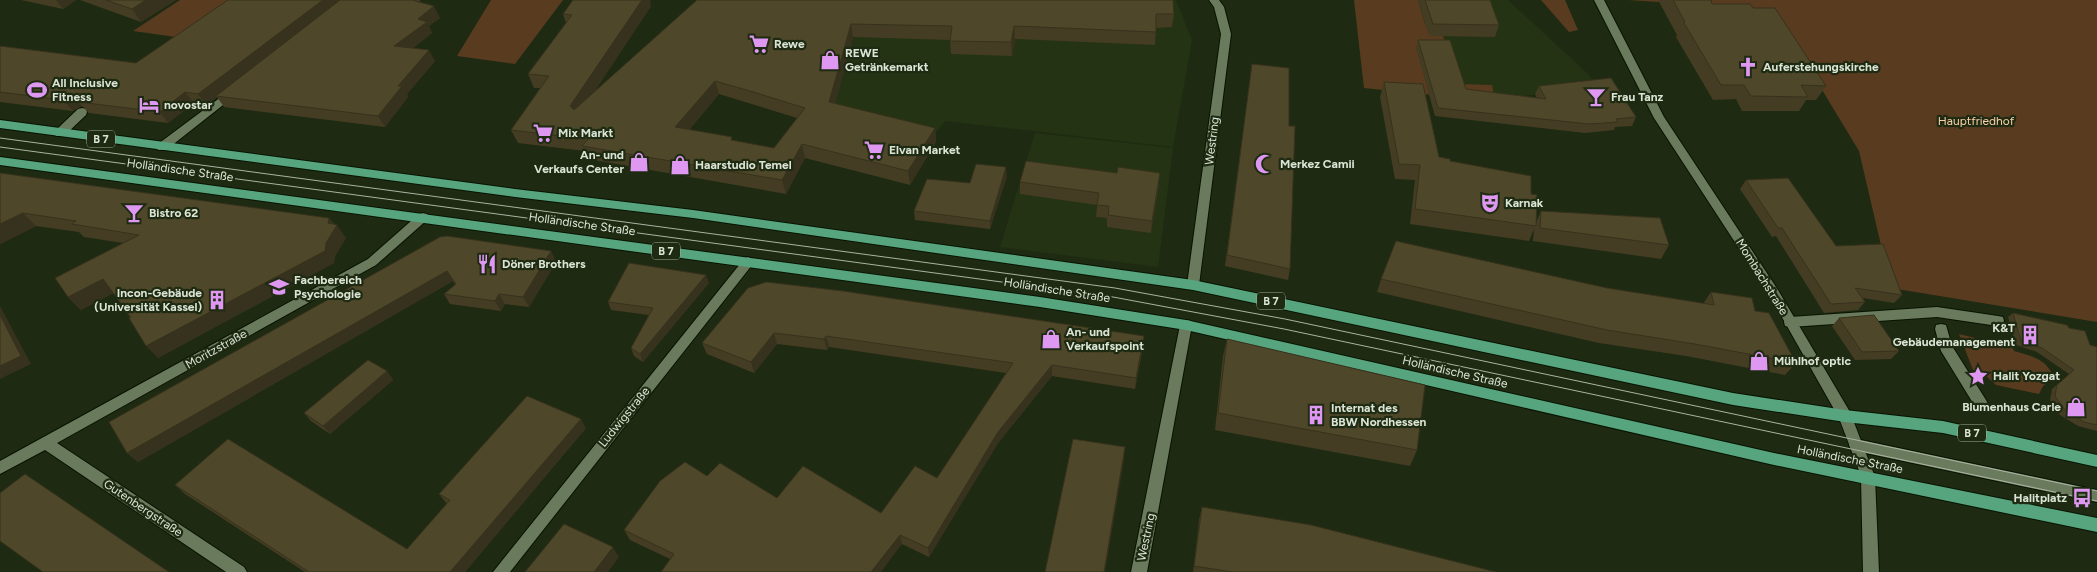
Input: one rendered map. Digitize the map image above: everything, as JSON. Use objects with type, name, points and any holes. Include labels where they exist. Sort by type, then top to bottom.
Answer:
[{"type":"main road","name":"Holländische Straße","points":[[0,124],[515,193],[693,214],[1193,285],[1733,399],[1845,416],[1943,427],[2097,461]]},
{"type":"main road","name":"Holländische Straße","points":[[0,160],[1040,302],[1186,325],[1774,460],[1868,477],[2097,525]]},
{"type":"street","name":"Westring","points":[[1193,285],[1226,34],[1219,7],[1214,0]]},
{"type":"street","name":"Mombachstraße","points":[[1599,0],[1659,118],[1774,293],[1845,416],[1868,477],[1871,572]]},
{"type":"street","points":[[162,147],[244,84]]},
{"type":"street","points":[[60,133],[82,112]]},
{"type":"street","name":"Moritzstraße","points":[[0,468],[372,262],[423,217]]},
{"type":"street","name":"Ludwigstraße","points":[[500,572],[748,262]]},
{"type":"street","points":[[1790,322],[1938,312],[1998,321]]},
{"type":"street","name":"Westring","points":[[1139,572],[1186,325]]},
{"type":"street","points":[[1942,330],[1946,347],[1981,404]]},
{"type":"street","name":"Gutenbergstraße","points":[[46,443],[238,572]]},
{"type":"street","points":[[1856,445],[2097,496]]},
{"type":"shaded area","points":[[708,0],[1176,0],[1192,40],[1173,147],[945,121],[932,138],[784,99]]},
{"type":"shaded area","points":[[1354,0],[1508,0],[1588,74],[1598,88],[1483,100],[1364,88]]},
{"type":"shaded area","points":[[1035,133],[1173,148],[1158,267],[1000,247]]},
{"type":"green space","points":[[180,0],[243,0],[183,38],[133,31]]},
{"type":"green space","points":[[491,0],[563,0],[515,64],[457,56]]},
{"type":"green space","points":[[1354,0],[1418,0],[1425,24],[1439,24],[1459,84],[1492,85],[1495,99],[1483,100],[1364,88]]},
{"type":"green space","points":[[1541,0],[1565,0],[1578,30],[1569,32]]},
{"type":"green space","name":"Hauptfriedhof","points":[[1628,0],[2097,0],[2097,322],[1891,288],[1859,151],[1781,22],[1737,7]]},
{"type":"green space","points":[[1959,334],[2012,347],[2014,351],[2038,359],[2047,366],[2054,378],[2043,386],[2039,394],[1996,385],[1985,375],[1973,370]]},
{"type":"building","points":[[106,0],[146,0],[132,9]]},
{"type":"building","points":[[228,0],[323,0],[198,94],[185,92],[160,112],[79,102],[78,97],[73,95],[63,100],[0,92],[0,46],[136,63]]},
{"type":"building","points":[[340,0],[412,0],[434,6],[418,19],[427,22],[394,46],[429,50],[398,86],[402,86],[378,116],[216,96]]},
{"type":"building","points":[[573,0],[642,0],[570,106],[574,110],[697,0],[1173,0],[1174,14],[1156,14],[1156,32],[1014,26],[1011,42],[950,41],[952,26],[851,24],[829,102],[935,128],[908,171],[802,144],[782,180],[582,146],[588,139],[511,130],[549,76],[528,74],[572,15],[563,14]],"holes":[[[715,81],[805,108],[774,148],[731,140],[732,137],[675,127]]]},
{"type":"building","points":[[1425,0],[1490,0],[1499,25],[1433,24]]},
{"type":"building","name":"Auferstehungskirche","points":[[1673,0],[1711,0],[1712,4],[1750,4],[1753,8],[1775,8],[1826,86],[1801,85],[1808,97],[1751,96],[1744,85],[1721,85],[1684,23]]},
{"type":"building","points":[[1418,40],[1450,40],[1466,89],[1546,99],[1539,86],[1611,78],[1636,117],[1616,119],[1618,122],[1589,124],[1438,108]]},
{"type":"building","name":"Merkez Camii","points":[[1252,64],[1289,68],[1289,126],[1295,126],[1290,269],[1227,255]]},
{"type":"building","points":[[1384,82],[1423,84],[1439,157],[1450,159],[1450,161],[1531,176],[1531,194],[1537,195],[1536,226],[1415,209],[1420,165],[1399,164]]},
{"type":"building","points":[[1026,161],[1117,173],[1118,167],[1160,173],[1152,221],[1108,215],[1109,206],[1097,205],[1099,193],[1020,182]]},
{"type":"building","points":[[976,164],[1006,167],[990,221],[914,211],[927,179],[970,183]]},
{"type":"building","points":[[0,173],[329,218],[328,223],[337,225],[326,243],[325,251],[146,346],[129,318],[131,317],[103,279],[68,297],[55,278],[139,235],[72,224],[76,221],[23,213],[0,224]]},
{"type":"building","points":[[1788,178],[1836,246],[1883,244],[1902,295],[1855,288],[1865,302],[1831,304],[1782,228],[1778,228],[1746,180]]},
{"type":"building","points":[[1541,211],[1660,218],[1669,245],[1540,228]]},
{"type":"building","points":[[447,236],[551,251],[523,297],[499,294],[495,301],[444,294],[456,284],[447,271],[127,453],[109,422],[440,237]]},
{"type":"building","points":[[1396,241],[1607,288],[1714,305],[1711,292],[1752,298],[1755,311],[1769,313],[1796,363],[1607,330],[1381,279]]},
{"type":"building","points":[[629,263],[706,275],[640,354],[631,348],[653,308],[608,302]]},
{"type":"building","points":[[766,282],[843,291],[1144,336],[1136,378],[1052,365],[998,432],[928,548],[900,535],[871,572],[661,572],[674,554],[624,530],[660,481],[685,462],[707,476],[720,463],[777,498],[803,466],[881,513],[915,466],[937,478],[1013,363],[826,336],[824,339],[774,333],[751,362],[702,343],[748,288]]},
{"type":"building","points":[[2013,313],[2085,331],[2090,345],[2097,347],[2097,425],[2084,422],[2065,410],[2055,396],[2057,385],[2074,370],[2042,348],[2021,341]]},
{"type":"building","points":[[0,315],[21,356],[0,366]]},
{"type":"building","points":[[1874,315],[1899,351],[1862,352],[1839,318]]},
{"type":"building","name":"Internat des BBW Nordhessen","points":[[1227,339],[1425,385],[1417,450],[1218,413]]},
{"type":"building","points":[[368,360],[387,371],[323,426],[304,413]]},
{"type":"building","points":[[527,396],[581,419],[450,572],[309,572],[175,485],[228,439],[407,549],[450,500],[439,494]]},
{"type":"building","points":[[1073,439],[1125,447],[1104,572],[1045,572]]},
{"type":"building","points":[[25,474],[169,572],[43,572],[0,541],[0,493]]},
{"type":"building","points":[[1202,507],[1311,525],[1496,572],[1233,572],[1194,566]]},
{"type":"building","points":[[564,524],[613,547],[594,572],[525,572]]},
{"type":"tram line","points":[[0,138],[1115,288],[1285,319],[2097,491]]},
{"type":"tram line","points":[[0,147],[1113,297],[1284,329],[2097,501]]},
{"type":"place","name":"Rewe","points":[[759,44]]},
{"type":"place","name":"REWE Getränkemarkt","points":[[830,60]]},
{"type":"place","name":"Auferstehungskirche","points":[[1748,67]]},
{"type":"place","name":"All Inclusive Fitness","points":[[37,90]]},
{"type":"place","name":"Frau Tanz","points":[[1596,97]]},
{"type":"place","name":"novostar","points":[[149,105]]},
{"type":"place","name":"Mix Markt","points":[[543,133]]},
{"type":"place","name":"Elvan Market","points":[[874,150]]},
{"type":"place","name":"An- und Verkaufs Center","points":[[639,162]]},
{"type":"place","name":"Merkez Camii","points":[[1265,164]]},
{"type":"place","name":"Haarstudio Temel","points":[[680,165]]},
{"type":"place","name":"Karnak","points":[[1490,203]]},
{"type":"place","name":"Bistro 62","points":[[134,213]]},
{"type":"place","name":"Döner Brothers","points":[[487,264]]},
{"type":"place","name":"Fachbereich Psychologie","points":[[279,287]]},
{"type":"place","name":"Incon-Gebäude (Universität Kassel)","points":[[217,300]]},
{"type":"place","name":"K&T Gebäudemanagement","points":[[2030,335]]},
{"type":"place","name":"An- und Verkaufspoint","points":[[1051,339]]},
{"type":"place","name":"Mühlhof optic","points":[[1759,361]]},
{"type":"place","name":"Halit Yozgat","points":[[1978,376]]},
{"type":"place","name":"Blumenhaus Carle","points":[[2076,407]]},
{"type":"place","name":"Internat des BBW Nordhessen","points":[[1316,415]]},
{"type":"place","name":"Halitplatz","points":[[2082,498]]}]
